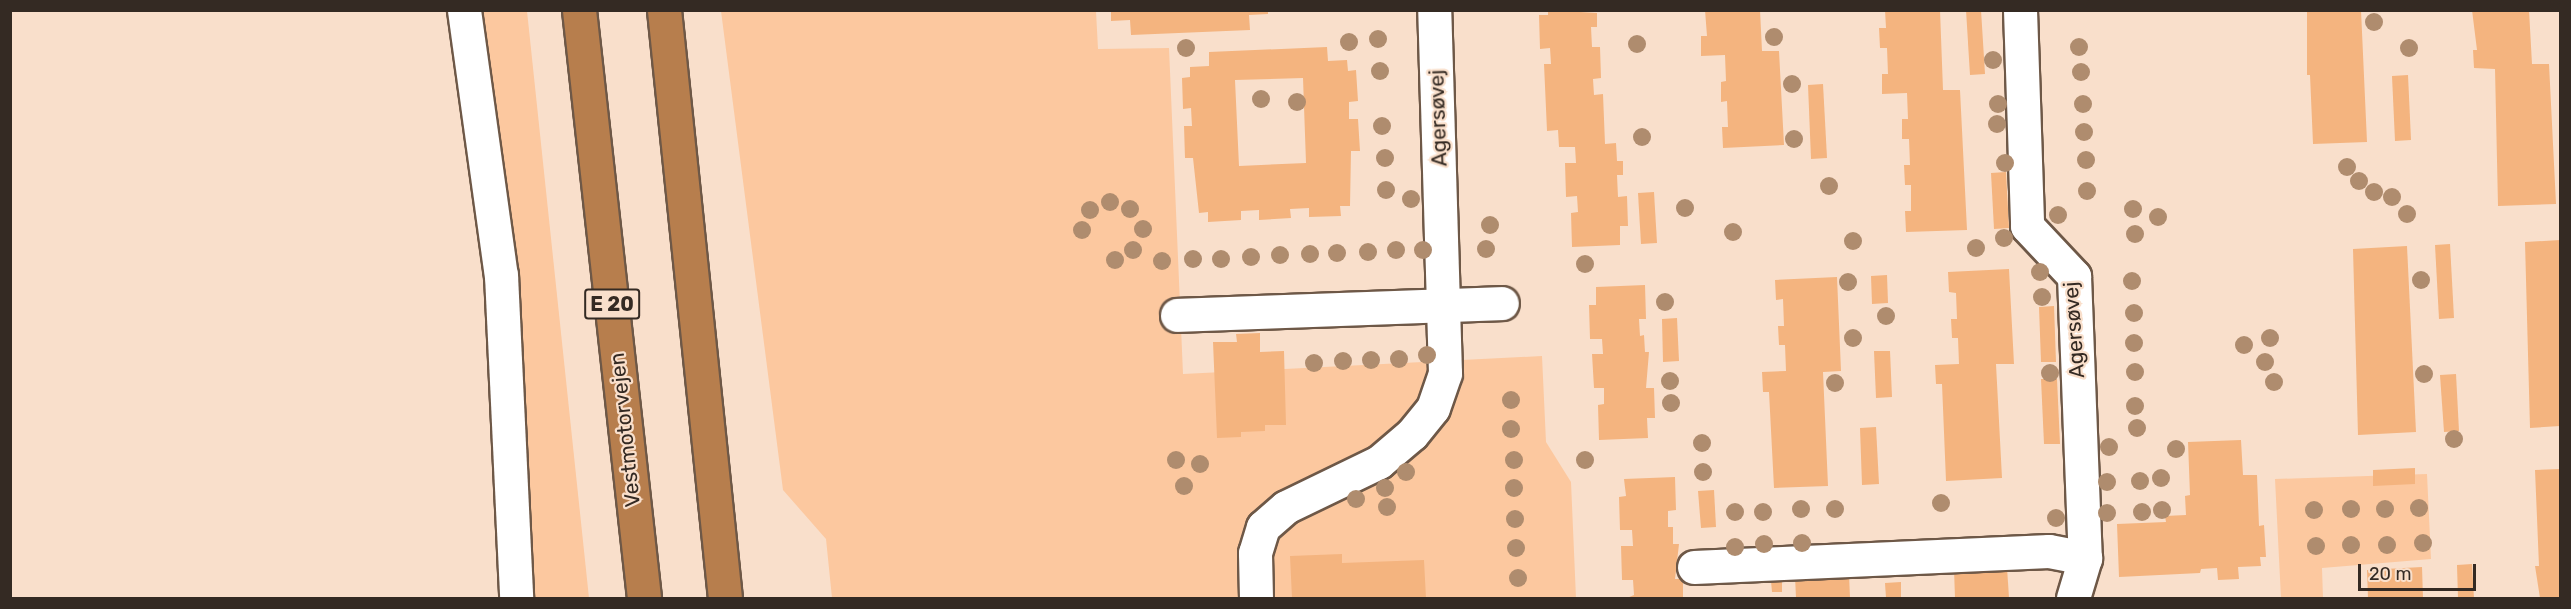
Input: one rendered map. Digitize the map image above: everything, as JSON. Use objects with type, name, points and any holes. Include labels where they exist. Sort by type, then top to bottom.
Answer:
[{"type":"highway","name":"Vestmotorvejen","points":[[579,10],[644,598]]},
{"type":"highway","points":[[664,10],[725,598]]},
{"type":"street","points":[[464,10],[501,275],[516,598]]},
{"type":"street","name":"Agersøvej","points":[[1256,598],[1255,553],[1263,527],[1286,507],[1379,462],[1412,434],[1433,408],[1445,373],[1434,10]]},
{"type":"street","name":"Agersøvej","points":[[2020,10],[2027,226],[2074,276],[2085,558],[2073,598]]},
{"type":"street","points":[[1177,315],[1502,303]]},
{"type":"street","points":[[1694,567],[2049,551],[2085,558]]},
{"type":"shaded area","points":[[472,11],[527,11],[589,598],[530,598]]},
{"type":"shaded area","points":[[721,11],[1096,11],[1098,49],[1169,48],[1183,374],[1542,356],[1546,442],[1571,482],[1576,598],[832,598],[826,539],[783,490]]},
{"type":"shaded area","points":[[2427,474],[2431,559],[2322,568],[2323,598],[2281,598],[2275,479]]},
{"type":"building","points":[[1111,10],[1268,10],[1268,14],[1249,15],[1250,30],[1131,35],[1130,20],[1111,21]]},
{"type":"building","points":[[1548,10],[1597,13],[1597,27],[1591,27],[1592,47],[1600,47],[1601,78],[1593,79],[1594,95],[1603,94],[1605,144],[1616,143],[1617,161],[1623,161],[1623,175],[1617,175],[1618,197],[1627,196],[1628,226],[1620,226],[1620,245],[1572,247],[1571,213],[1578,212],[1577,196],[1566,197],[1565,163],[1576,163],[1575,147],[1559,147],[1558,130],[1547,131],[1544,64],[1551,64],[1550,48],[1540,49],[1539,15],[1548,15]]},
{"type":"building","points":[[1705,10],[1760,10],[1762,51],[1779,51],[1784,145],[1723,148],[1722,127],[1728,127],[1727,101],[1721,102],[1721,82],[1726,81],[1725,55],[1701,56],[1701,36],[1707,36]]},
{"type":"building","points":[[1885,10],[1940,10],[1943,90],[1960,90],[1967,230],[1906,232],[1905,211],[1911,211],[1911,185],[1905,185],[1904,165],[1910,165],[1909,139],[1902,139],[1902,119],[1908,119],[1907,93],[1882,94],[1882,74],[1888,74],[1887,48],[1880,48],[1879,28],[1886,28]]},
{"type":"building","points":[[1966,10],[1981,10],[1985,74],[1970,75]]},
{"type":"building","points":[[2307,10],[2361,10],[2367,142],[2313,144],[2310,75],[2307,75]]},
{"type":"building","points":[[2472,10],[2529,10],[2532,64],[2549,64],[2556,204],[2498,206],[2495,69],[2474,68],[2473,50],[2477,50]]},
{"type":"building","points":[[1327,47],[1328,61],[1347,60],[1348,71],[1356,70],[1358,101],[1349,102],[1349,119],[1358,119],[1360,151],[1351,151],[1350,206],[1340,206],[1341,216],[1309,217],[1309,208],[1290,209],[1291,218],[1259,220],[1259,210],[1241,211],[1241,220],[1208,222],[1208,212],[1199,213],[1193,158],[1185,158],[1184,126],[1192,126],[1191,108],[1183,109],[1182,78],[1190,77],[1190,67],[1209,66],[1209,52]],"holes":[[[1303,78],[1306,163],[1239,166],[1235,80]]]},
{"type":"building","points":[[2408,75],[2411,140],[2395,141],[2392,76]]},
{"type":"building","points":[[1823,84],[1827,158],[1811,159],[1808,85]]},
{"type":"building","points":[[2006,172],[2009,228],[1994,229],[1991,173]]},
{"type":"building","points":[[1654,192],[1657,243],[1641,244],[1638,193]]},
{"type":"building","points":[[2560,240],[2560,426],[2530,428],[2525,242]]},
{"type":"building","points":[[2450,244],[2454,318],[2439,319],[2435,245]]},
{"type":"building","points":[[2407,246],[2416,432],[2358,435],[2353,249]]},
{"type":"building","points":[[2009,269],[2014,364],[1996,364],[2002,478],[1946,481],[1942,384],[1936,384],[1935,365],[1959,364],[1958,338],[1952,338],[1951,319],[1957,319],[1956,293],[1949,292],[1948,272]]},
{"type":"building","points":[[1887,275],[1888,303],[1872,304],[1871,276]]},
{"type":"building","points":[[1837,277],[1841,371],[1823,372],[1828,486],[1774,488],[1769,392],[1763,392],[1762,372],[1786,371],[1785,345],[1779,345],[1778,326],[1784,326],[1783,299],[1776,300],[1775,280]]},
{"type":"building","points":[[1645,285],[1646,319],[1639,319],[1640,336],[1644,335],[1645,352],[1649,352],[1646,388],[1654,388],[1655,418],[1647,418],[1648,438],[1599,440],[1598,405],[1604,404],[1604,388],[1594,388],[1592,354],[1603,354],[1602,339],[1590,339],[1589,305],[1596,305],[1596,287]]},
{"type":"building","points":[[2054,306],[2056,362],[2041,362],[2039,307]]},
{"type":"building","points":[[1677,318],[1679,361],[1663,362],[1662,319]]},
{"type":"building","points":[[1260,333],[1260,352],[1284,351],[1286,425],[1265,425],[1265,431],[1241,432],[1241,437],[1217,438],[1213,342],[1237,342],[1236,334]]},
{"type":"building","points":[[1874,351],[1890,351],[1892,397],[1876,398]]},
{"type":"building","points":[[2456,374],[2459,431],[2444,432],[2440,375]]},
{"type":"building","points":[[2041,379],[2057,379],[2060,444],[2044,444]]},
{"type":"building","points":[[1876,427],[1879,484],[1862,485],[1860,428]]},
{"type":"building","points":[[2241,440],[2243,475],[2257,475],[2259,526],[2264,525],[2266,557],[2260,557],[2261,566],[2238,567],[2239,579],[2218,580],[2217,568],[2201,569],[2200,573],[2119,577],[2117,524],[2166,522],[2165,516],[2186,515],[2185,496],[2190,495],[2188,442]]},
{"type":"building","points":[[2415,468],[2415,484],[2373,486],[2373,470]]},
{"type":"building","points":[[2560,469],[2560,598],[2540,598],[2535,566],[2539,566],[2535,470]]},
{"type":"building","points":[[1675,477],[1676,510],[1668,511],[1668,527],[1673,527],[1673,544],[1679,544],[1675,579],[1683,579],[1683,598],[1627,598],[1634,595],[1633,580],[1622,580],[1621,546],[1633,546],[1632,530],[1620,530],[1619,497],[1626,496],[1624,479]]},
{"type":"building","points":[[1714,490],[1716,527],[1701,528],[1698,491]]},
{"type":"building","points":[[1342,554],[1342,563],[1424,560],[1426,598],[1292,598],[1290,556]]},
{"type":"building","points":[[2472,564],[2474,598],[2458,598],[2457,565]]},
{"type":"building","points":[[2007,567],[2009,598],[1955,598],[1954,569]]},
{"type":"building","points":[[2422,567],[2423,598],[2368,598],[2367,570]]},
{"type":"building","points":[[1849,574],[1850,598],[1796,598],[1795,576]]},
{"type":"building","points":[[1782,580],[1782,592],[1772,592],[1771,581]]},
{"type":"building","points":[[1901,582],[1901,598],[1886,598],[1885,583]]}]
